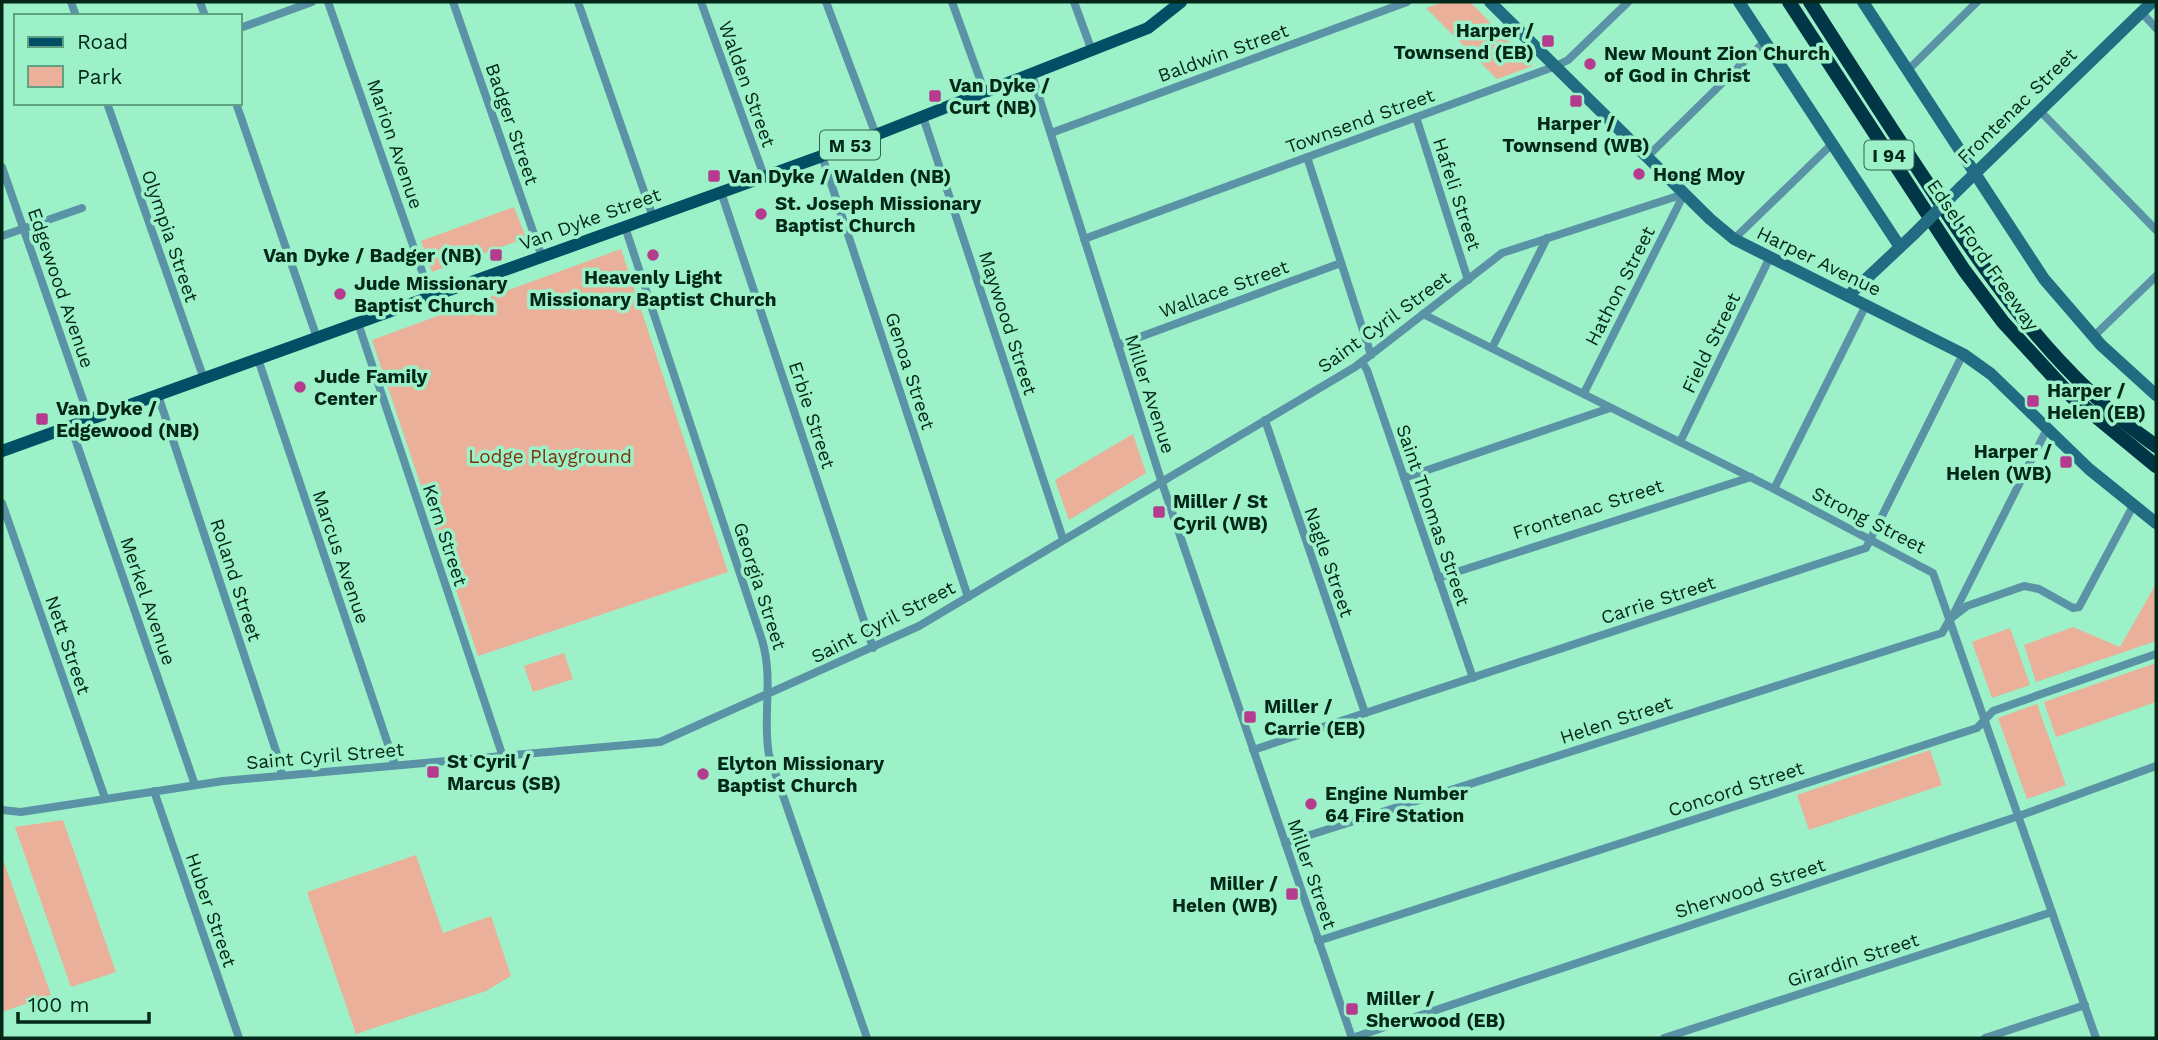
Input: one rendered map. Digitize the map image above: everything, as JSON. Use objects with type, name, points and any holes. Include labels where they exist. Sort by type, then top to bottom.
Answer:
[{"type":"highway","name":"Edsel Ford Freeway","points":[[1789,2],[1965,270],[2003,322],[2071,396],[2156,466]]},
{"type":"highway","name":"Edsel Ford Freeway","points":[[1810,2],[2005,298],[2083,385],[2156,446]]},
{"type":"main road","name":"Van Dyke Street","points":[[2,451],[822,156],[1148,28],[1181,2]]},
{"type":"street","points":[[242,26],[312,2]]},
{"type":"street","name":"Marion Avenue","points":[[328,2],[431,297]]},
{"type":"street","name":"Badger Street","points":[[453,2],[542,257]]},
{"type":"street","points":[[578,2],[653,217]]},
{"type":"street","name":"Walden Street","points":[[701,2],[764,176]]},
{"type":"street","points":[[826,2],[876,135]]},
{"type":"street","points":[[952,2],[985,93]]},
{"type":"street","points":[[1074,2],[1092,51]]},
{"type":"street","name":"Baldwin Street","points":[[1051,133],[1407,2]]},
{"type":"street","name":"Harper Avenue","points":[[1490,2],[1684,194],[1734,239],[1964,354],[1983,368],[2133,506],[2156,523]]},
{"type":"street","name":"Townsend Street","points":[[1084,239],[1556,66],[1568,60],[1628,2]]},
{"type":"street","points":[[1739,2],[1900,247]]},
{"type":"street","points":[[1863,2],[2044,279],[2093,337],[2156,395]]},
{"type":"street","points":[[1907,71],[1978,2]]},
{"type":"street","name":"Frontenac Street","points":[[1848,296],[2152,2]]},
{"type":"street","points":[[2141,12],[2156,28]]},
{"type":"street","points":[[1648,156],[1765,41]]},
{"type":"street","name":"Miller Avenue","points":[[1032,75],[1161,480],[1243,720]]},
{"type":"street","name":"Olympia Street","points":[[108,105],[204,379]]},
{"type":"street","points":[[237,105],[317,338]]},
{"type":"street","points":[[2040,111],[2156,230]]},
{"type":"street","name":"Maywood Street","points":[[923,117],[1063,539]]},
{"type":"street","name":"Hafeli Street","points":[[1416,117],[1468,280]]},
{"type":"street","points":[[1734,239],[1832,144]]},
{"type":"street","name":"Genoa Street","points":[[822,156],[968,597]]},
{"type":"street","points":[[1307,157],[1371,355]]},
{"type":"street","name":"Edgewood Avenue","points":[[2,167],[90,420]]},
{"type":"street","name":"Erbie Street","points":[[721,192],[873,648]]},
{"type":"street","name":"Saint Cyril Street","points":[[2,810],[21,812],[195,785],[281,775],[652,745],[770,695],[919,626],[1362,362],[1502,253],[1684,194]]},
{"type":"street","name":"Hathon Street","points":[[1584,393],[1684,194]]},
{"type":"street","points":[[2,236],[82,208]]},
{"type":"street","name":"Georgia Street","points":[[625,227],[769,665],[770,695],[765,735],[769,755],[867,1038]]},
{"type":"street","points":[[1492,348],[1547,238]]},
{"type":"street","name":"Field Street","points":[[1680,442],[1770,257]]},
{"type":"street","name":"Wallace Street","points":[[1118,345],[1341,263]]},
{"type":"street","points":[[2093,337],[2156,276]]},
{"type":"street","points":[[1774,489],[1866,305]]},
{"type":"street","name":"Strong Street","points":[[1423,314],[1751,477],[1933,573],[2096,1038]]},
{"type":"street","name":"Kern Street","points":[[358,323],[503,757]]},
{"type":"street","points":[[1871,539],[1964,354]]},
{"type":"street","name":"Marcus Avenue","points":[[258,359],[395,765]]},
{"type":"street","name":"Saint Thomas Street","points":[[1362,362],[1473,678]]},
{"type":"street","name":"Roland Street","points":[[158,395],[281,766],[281,775]]},
{"type":"street","points":[[1404,478],[1610,408]]},
{"type":"street","name":"Nagle Street","points":[[1265,420],[1365,713]]},
{"type":"street","name":"Merkel Avenue","points":[[71,427],[195,785]]},
{"type":"street","name":"Helen Street","points":[[1285,843],[1942,633],[2048,429]]},
{"type":"street","name":"Frontenac Street","points":[[1438,578],[1751,477]]},
{"type":"street","name":"Nett Street","points":[[2,503],[104,798]]},
{"type":"street","points":[[1950,619],[1966,606],[2024,586],[2039,589],[2073,608],[2079,607],[2133,506]]},
{"type":"street","name":"Carrie Street","points":[[1253,750],[1866,548],[1871,539]]},
{"type":"street","name":"Concord Street","points":[[1318,941],[1975,729],[1993,711],[2156,654]]},
{"type":"street","name":"Miller Street","points":[[1243,720],[1352,1038]]},
{"type":"street","name":"Sherwood Street","points":[[1352,1038],[2019,816],[2156,766]]},
{"type":"street","name":"Huber Street","points":[[154,791],[239,1038]]},
{"type":"street","name":"Girardin Street","points":[[1664,1038],[2052,912]]},
{"type":"street","points":[[1986,1038],[2085,1005]]},
{"type":"green space","points":[[1444,2],[1470,2],[1533,66],[1497,79],[1426,8]]},
{"type":"green space","points":[[514,207],[526,238],[432,272],[421,241]]},
{"type":"green space","name":"Lodge Playground","points":[[621,249],[728,572],[478,656],[372,340]]},
{"type":"green space","points":[[1133,434],[1146,473],[1069,520],[1055,480]]},
{"type":"green space","points":[[2156,584],[2156,641],[2036,682],[2024,645],[2073,627],[2120,647]]},
{"type":"green space","points":[[2010,628],[2030,685],[1992,698],[1972,642]]},
{"type":"green space","points":[[564,653],[573,679],[533,692],[524,666]]},
{"type":"green space","points":[[2156,663],[2156,702],[2056,737],[2044,702]]},
{"type":"green space","points":[[2037,704],[2066,785],[2027,799],[1998,718]]},
{"type":"green space","points":[[1930,750],[1942,785],[1809,830],[1797,795]]},
{"type":"green space","points":[[63,820],[116,972],[71,987],[15,827]]},
{"type":"green space","points":[[416,855],[443,933],[491,916],[511,976],[486,991],[356,1034],[307,892]]},
{"type":"green space","points":[[2,857],[51,995],[2,1012]]},
{"type":"place","name":"Harper / Townsend (EB)","points":[[1548,41]]},
{"type":"place","name":"New Mount Zion Church of God in Christ","points":[[1590,64]]},
{"type":"place","name":"Van Dyke / Curt (NB)","points":[[935,96]]},
{"type":"place","name":"Harper / Townsend (WB)","points":[[1576,101]]},
{"type":"place","name":"Hong Moy","points":[[1639,174]]},
{"type":"place","name":"Van Dyke / Walden (NB)","points":[[714,176]]},
{"type":"place","name":"St. Joseph Missionary Baptist Church","points":[[761,214]]},
{"type":"place","name":"Van Dyke / Badger (NB)","points":[[496,255]]},
{"type":"place","name":"Heavenly Light Missionary Baptist Church","points":[[653,255]]},
{"type":"place","name":"Jude Missionary Baptist Church","points":[[340,294]]},
{"type":"place","name":"Jude Family Center","points":[[300,387]]},
{"type":"place","name":"Harper / Helen (EB)","points":[[2033,401]]},
{"type":"place","name":"Van Dyke / Edgewood (NB)","points":[[42,419]]},
{"type":"place","name":"Harper / Helen (WB)","points":[[2066,462]]},
{"type":"place","name":"Miller / St Cyril (WB)","points":[[1159,512]]},
{"type":"place","name":"Miller / Carrie (EB)","points":[[1250,717]]},
{"type":"place","name":"St Cyril / Marcus (SB)","points":[[433,772]]},
{"type":"place","name":"Elyton Missionary Baptist Church","points":[[703,774]]},
{"type":"place","name":"Engine Number 64 Fire Station","points":[[1311,804]]},
{"type":"place","name":"Miller / Helen (WB)","points":[[1292,894]]},
{"type":"place","name":"Miller / Sherwood (EB)","points":[[1352,1009]]}]
